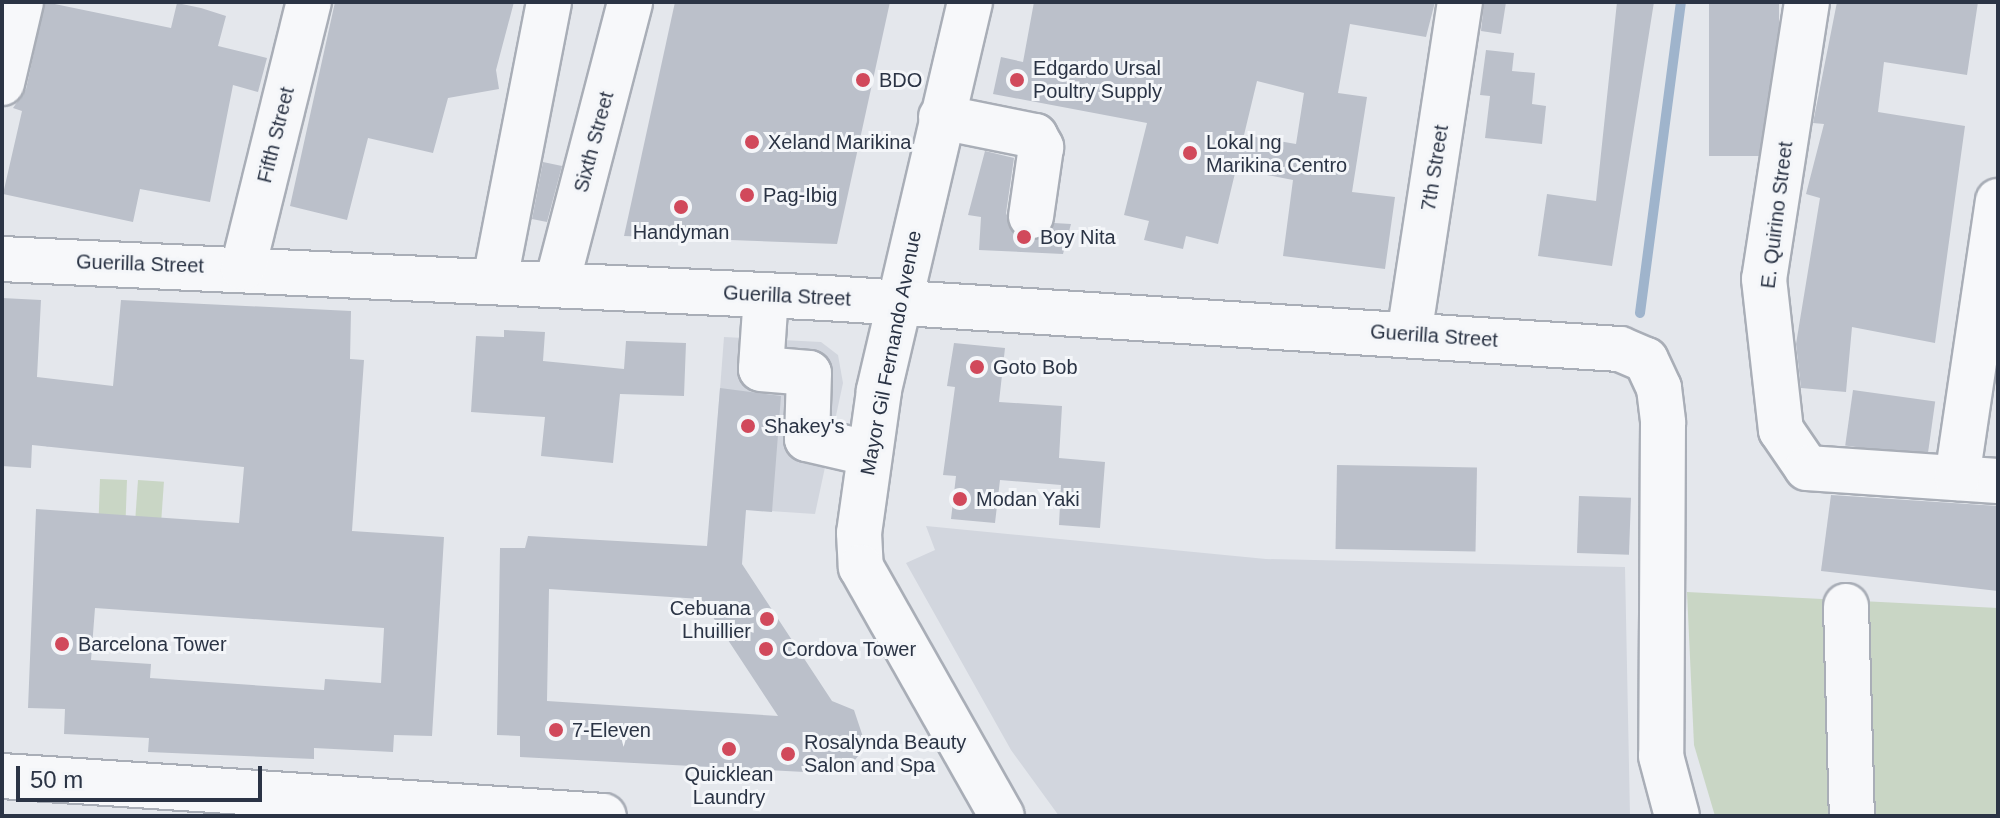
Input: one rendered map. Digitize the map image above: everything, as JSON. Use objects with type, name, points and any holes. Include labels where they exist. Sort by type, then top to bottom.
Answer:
[{"type":"street","points":[[2,83],[21,2]]},
{"type":"street","name":"Fifth Street","points":[[243,268],[309,2]]},
{"type":"street","points":[[495,280],[549,2]]},
{"type":"street","name":"Sixth Street","points":[[557,283],[630,2]]},
{"type":"street","name":"Mayor Gil Fernando Avenue","points":[[970,2],[941,117],[867,453],[861,567],[1002,816]]},
{"type":"street","name":"7th Street","points":[[1409,335],[1460,2]]},
{"type":"street","name":"E. Quirino Street","points":[[1807,2],[1764,279],[1781,430],[1807,468],[1977,479]]},
{"type":"street","points":[[941,117],[1035,136],[1041,147],[1031,216]]},
{"type":"street","points":[[1977,479],[1998,201]]},
{"type":"street","name":"Guerilla Street","points":[[2,259],[495,280],[899,302],[1620,349],[1646,360],[1659,388],[1661,756],[1677,816]]},
{"type":"street","points":[[766,295],[761,369],[809,373],[807,439],[867,453]]},
{"type":"street","points":[[1846,606],[1852,816]]},
{"type":"street","points":[[2,776],[604,816]]},
{"type":"shaded area","points":[[724,337],[821,342],[838,355],[843,383],[815,514],[711,507]]},
{"type":"shaded area","points":[[926,526],[1266,559],[1625,567],[1630,816],[1059,816],[1011,750],[906,563],[935,550]]},
{"type":"green space","points":[[100,479],[127,480],[125,539],[98,538]]},
{"type":"green space","points":[[138,480],[164,482],[160,542],[134,540]]},
{"type":"green space","points":[[1687,592],[1998,608],[1998,816],[1715,816],[1694,745]]},
{"type":"building","points":[[45,2],[171,28],[177,3],[201,8],[226,16],[218,46],[267,58],[258,92],[233,85],[210,202],[140,189],[133,222],[3,194],[22,111],[13,108],[26,89]]},
{"type":"building","points":[[335,2],[514,2],[496,70],[499,89],[448,98],[433,153],[368,138],[347,220],[290,206]]},
{"type":"building","name":"Xeland Marikina","points":[[675,2],[890,2],[837,244],[624,236]]},
{"type":"building","points":[[1034,2],[1435,2],[1426,37],[1350,24],[1338,93],[1367,97],[1352,192],[1395,197],[1385,269],[1283,256],[1293,180],[1236,169],[1218,244],[1186,236],[1183,249],[1144,240],[1149,221],[1124,215],[1147,123],[993,94],[1001,57],[1023,62]],"holes":[[[1257,81],[1304,93],[1296,144],[1244,135]]]},
{"type":"building","points":[[1484,2],[1506,2],[1501,34],[1481,31]]},
{"type":"building","points":[[1617,2],[1654,2],[1612,266],[1538,256],[1547,194],[1596,201]]},
{"type":"building","points":[[1709,2],[1779,2],[1779,156],[1709,156]]},
{"type":"building","points":[[1837,2],[1978,2],[1967,75],[1884,62],[1878,112],[1965,126],[1935,343],[1852,327],[1846,392],[1801,388],[1796,344],[1820,198],[1806,194],[1824,124],[1813,123]]},
{"type":"building","points":[[1486,50],[1514,53],[1512,71],[1535,73],[1532,104],[1546,106],[1542,144],[1485,138],[1490,96],[1480,95]]},
{"type":"building","points":[[985,151],[1014,158],[1006,213],[1015,235],[1040,239],[1054,223],[1071,224],[1063,254],[979,250],[981,217],[968,215]]},
{"type":"building","points":[[543,162],[562,166],[547,222],[532,219]]},
{"type":"building","points":[[2,298],[41,300],[37,377],[113,386],[121,300],[351,311],[350,359],[364,360],[352,531],[444,537],[432,736],[394,735],[393,752],[314,748],[314,759],[148,752],[149,738],[64,734],[65,709],[28,708],[36,509],[239,523],[244,467],[32,445],[31,468],[2,466]],"holes":[[[95,608],[384,628],[381,683],[325,679],[324,690],[150,678],[151,664],[91,660]]]},
{"type":"building","points":[[504,330],[545,332],[543,361],[624,369],[626,341],[686,343],[684,396],[620,394],[613,463],[541,456],[545,417],[471,412],[476,336],[504,337]]},
{"type":"building","points":[[954,343],[1005,348],[999,402],[1062,406],[1059,458],[1105,462],[1100,528],[1059,525],[1061,485],[1000,480],[995,523],[951,519],[956,476],[943,475],[955,387],[947,386]]},
{"type":"building","name":"Cordova Tower","points":[[720,388],[781,396],[772,512],[746,510],[742,564],[832,701],[854,710],[866,746],[847,770],[824,773],[520,757],[520,736],[497,735],[500,548],[525,548],[528,536],[707,546]],"holes":[[[549,589],[701,599],[778,716],[547,701]]]},
{"type":"building","points":[[1853,390],[1935,402],[1927,457],[1845,445]]},
{"type":"building","points":[[1337,465],[1477,467],[1476,551],[1336,549]]},
{"type":"building","points":[[1831,495],[1998,506],[1998,591],[1821,571]]},
{"type":"building","points":[[1579,496],[1631,498],[1629,555],[1577,553]]},
{"type":"waterway","points":[[1640,313],[1681,2]]},
{"type":"place","name":"BDO","points":[[863,80]]},
{"type":"place","name":"Edgardo Ursal Poultry Supply","points":[[1017,80]]},
{"type":"place","name":"Xeland Marikina","points":[[752,142]]},
{"type":"place","name":"Lokal ng Marikina Centro","points":[[1190,153]]},
{"type":"place","name":"Pag-Ibig","points":[[747,195]]},
{"type":"place","name":"Handyman","points":[[681,207]]},
{"type":"place","name":"Boy Nita","points":[[1024,237]]},
{"type":"place","name":"Goto Bob","points":[[977,367]]},
{"type":"place","name":"Shakey's","points":[[748,426]]},
{"type":"place","name":"Modan Yaki","points":[[960,499]]},
{"type":"place","name":"Cebuana Lhuillier","points":[[767,619]]},
{"type":"place","name":"Barcelona Tower","points":[[62,644]]},
{"type":"place","name":"Cordova Tower","points":[[766,649]]},
{"type":"place","name":"7-Eleven","points":[[556,730]]},
{"type":"place","name":"Quicklean Laundry","points":[[729,749]]},
{"type":"place","name":"Rosalynda Beauty Salon and Spa","points":[[788,754]]}]
